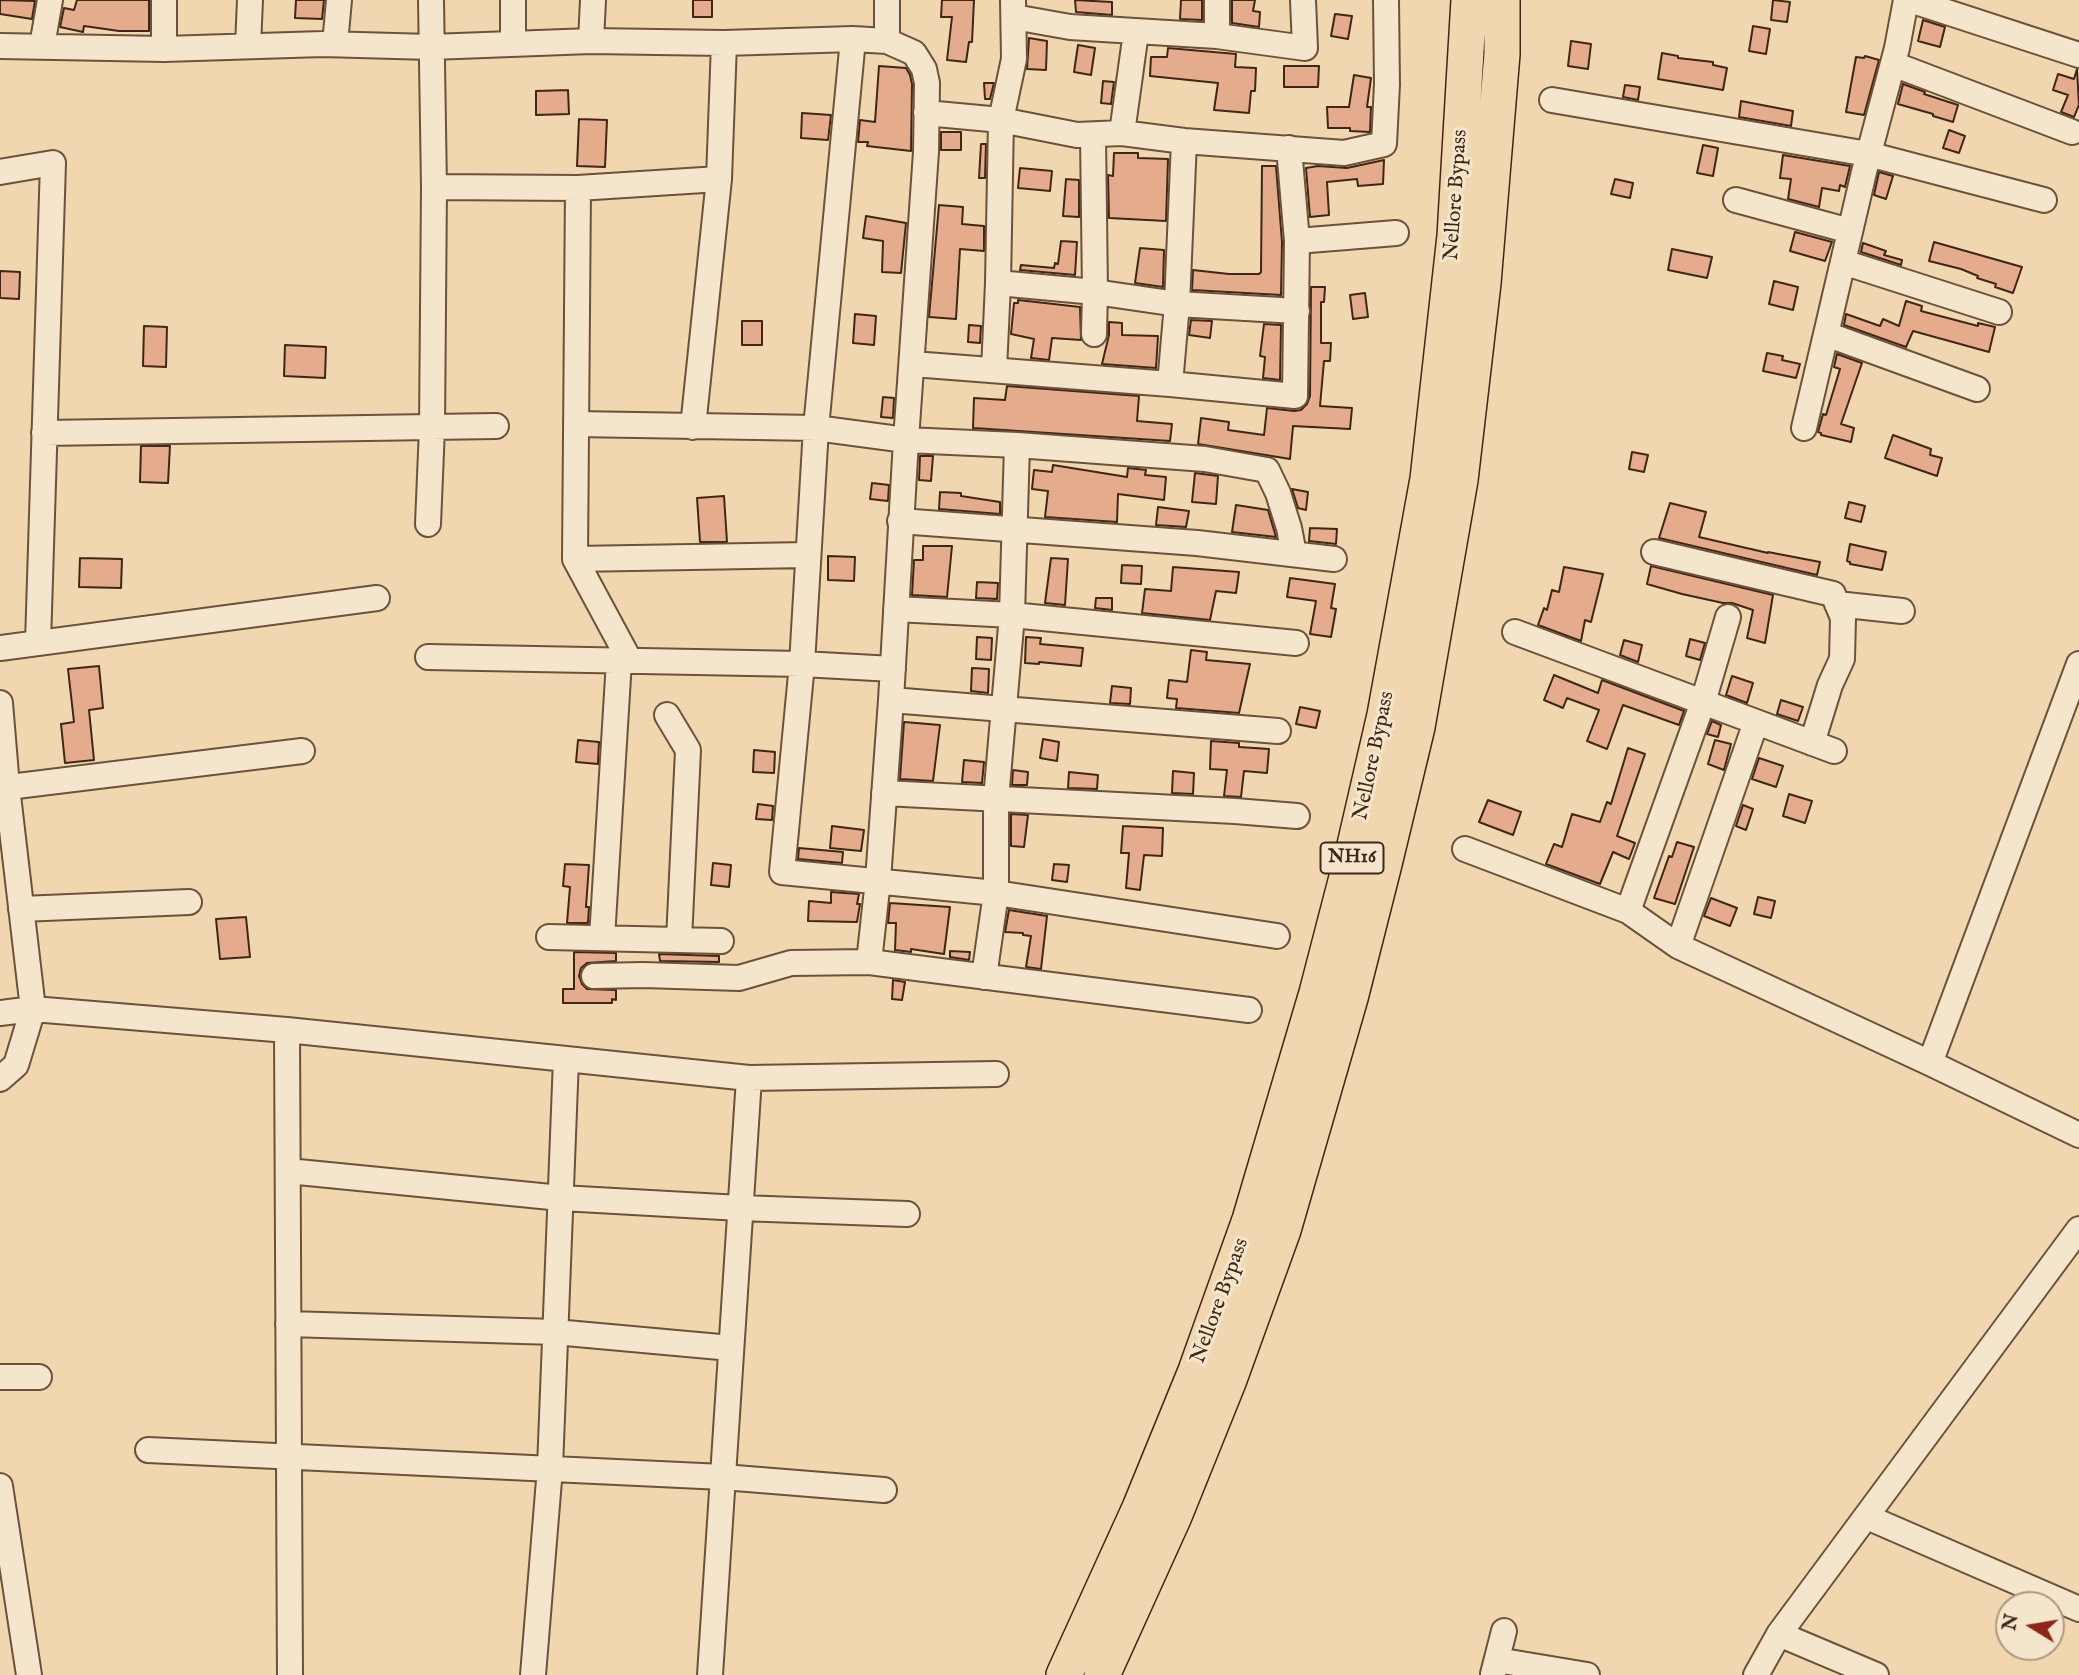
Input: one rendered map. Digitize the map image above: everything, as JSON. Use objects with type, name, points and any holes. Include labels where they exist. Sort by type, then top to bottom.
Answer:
[{"type":"highway","name":"Nellore Bypass","points":[[1064,1675],[1145,1496],[1196,1371],[1250,1220],[1317,993],[1352,858],[1385,715],[1428,479],[1455,236],[1469,0]]},
{"type":"highway","name":"Nellore Bypass","points":[[1102,1675],[1174,1516],[1283,1230],[1350,998],[1417,727],[1460,480],[1483,283],[1502,54],[1502,0]]},
{"type":"street","points":[[42,46],[50,0]]},
{"type":"street","points":[[164,0],[164,48]]},
{"type":"street","points":[[248,46],[250,0]]},
{"type":"street","points":[[335,44],[339,0]]},
{"type":"street","points":[[428,524],[432,428],[434,187],[431,0]]},
{"type":"street","points":[[513,0],[513,44]]},
{"type":"street","points":[[591,41],[593,0]]},
{"type":"street","points":[[887,0],[887,41]]},
{"type":"street","points":[[1217,0],[1217,36]]},
{"type":"street","points":[[994,370],[1001,120],[1014,58],[1014,9],[1070,27],[1217,36],[1305,48],[1303,0]]},
{"type":"street","points":[[926,113],[1001,120],[1093,136],[1122,133],[1184,141],[1343,153],[1384,144],[1387,83],[1386,0]]},
{"type":"street","points":[[1804,428],[1868,154],[1908,0],[2079,55]]},
{"type":"street","points":[[1122,133],[1136,32]]},
{"type":"street","points":[[0,46],[164,48],[335,44],[430,47],[591,41],[724,43],[853,38],[887,41],[914,53],[924,69],[927,83],[926,152],[891,700],[878,880],[869,962]]},
{"type":"street","points":[[853,38],[816,428],[802,664],[782,872],[996,893],[1277,936]]},
{"type":"street","points":[[693,427],[719,179],[724,43]]},
{"type":"street","points":[[1893,64],[2072,132]]},
{"type":"street","points":[[1552,100],[1868,154],[2044,200]]},
{"type":"street","points":[[1093,136],[1094,334]]},
{"type":"street","points":[[1170,384],[1177,304],[1184,141]]},
{"type":"street","points":[[913,364],[1295,396],[1297,241],[1289,148]]},
{"type":"street","points":[[0,173],[53,163],[38,642]]},
{"type":"street","points":[[434,187],[578,188],[719,179]]},
{"type":"street","points":[[578,188],[575,559],[624,661],[602,938]]},
{"type":"street","points":[[1736,200],[1850,230]]},
{"type":"street","points":[[1297,241],[1396,233]]},
{"type":"street","points":[[1843,262],[1999,312]]},
{"type":"street","points":[[998,283],[1095,292],[1177,304],[1297,311]]},
{"type":"street","points":[[1826,334],[1977,389]]},
{"type":"street","points":[[576,424],[816,428],[906,440],[1017,444],[1205,459],[1267,470],[1285,516],[1294,555]]},
{"type":"street","points":[[44,433],[496,426]]},
{"type":"street","points":[[984,977],[996,893],[996,799],[1012,615],[1017,444]]},
{"type":"street","points":[[901,522],[1197,543],[1334,559]]},
{"type":"street","points":[[1514,632],[1823,747],[1830,685],[1842,659],[1843,618],[1833,594],[1654,552]]},
{"type":"street","points":[[575,559],[808,555]]},
{"type":"street","points":[[0,648],[377,597]]},
{"type":"street","points":[[1837,604],[1902,611]]},
{"type":"street","points":[[896,609],[1012,615],[1296,643]]},
{"type":"street","points":[[1628,911],[1703,702],[1728,617]]},
{"type":"street","points":[[428,657],[802,664],[893,669]]},
{"type":"street","points":[[1930,1063],[2079,664]]},
{"type":"street","points":[[891,700],[1278,731]]},
{"type":"street","points":[[0,703],[4,787],[33,1009],[16,1065],[0,1079]]},
{"type":"street","points":[[667,715],[688,750],[679,940]]},
{"type":"street","points":[[1678,946],[1756,722]]},
{"type":"street","points":[[4,787],[302,751]]},
{"type":"street","points":[[884,793],[1297,816]]},
{"type":"street","points":[[1465,849],[1628,911],[1678,946],[2079,1135]]},
{"type":"street","points":[[21,909],[188,902]]},
{"type":"street","points":[[549,937],[721,941]]},
{"type":"street","points":[[594,976],[739,978],[791,963],[869,962],[1249,1010]]},
{"type":"street","points":[[0,1013],[33,1009],[287,1030],[749,1078],[996,1074]]},
{"type":"street","points":[[287,1030],[290,1675]]},
{"type":"street","points":[[533,1675],[550,1468],[566,1059]]},
{"type":"street","points":[[710,1675],[749,1078]]},
{"type":"street","points":[[288,1171],[561,1198],[906,1214]]},
{"type":"street","points":[[1756,1675],[1779,1634],[2079,1229]]},
{"type":"street","points":[[288,1324],[555,1332],[732,1348]]},
{"type":"street","points":[[0,1377],[39,1377]]},
{"type":"street","points":[[148,1450],[723,1477],[884,1490]]},
{"type":"street","points":[[0,1486],[29,1675]]},
{"type":"street","points":[[1867,1517],[2079,1609]]},
{"type":"street","points":[[1504,1631],[1494,1667],[1587,1675]]},
{"type":"street","points":[[1779,1634],[1876,1675]]},
{"type":"building","points":[[0,0],[35,1],[32,19],[0,14]]},
{"type":"building","points":[[77,0],[149,0],[149,31],[119,31],[84,26],[83,32],[60,27],[64,8],[74,10]]},
{"type":"building","points":[[296,0],[324,0],[322,19],[295,18]]},
{"type":"building","points":[[693,0],[712,0],[712,17],[693,17]]},
{"type":"building","points":[[942,0],[974,0],[972,42],[969,42],[966,62],[947,60],[952,17],[941,17]]},
{"type":"building","points":[[1075,0],[1112,2],[1112,15],[1076,12]]},
{"type":"building","points":[[1181,0],[1202,0],[1202,20],[1180,19]]},
{"type":"building","points":[[1232,0],[1255,0],[1253,11],[1260,12],[1259,27],[1232,23]]},
{"type":"building","points":[[1773,0],[1790,2],[1787,22],[1771,20]]},
{"type":"building","points":[[1335,14],[1352,16],[1348,39],[1331,36]]},
{"type":"building","points":[[1923,20],[1945,27],[1940,47],[1918,41]]},
{"type":"building","points":[[1753,26],[1770,29],[1766,54],[1749,51]]},
{"type":"building","points":[[1029,38],[1047,41],[1046,70],[1027,69]]},
{"type":"building","points":[[1571,41],[1591,44],[1588,69],[1568,66]]},
{"type":"building","points":[[1078,45],[1095,48],[1091,75],[1074,72]]},
{"type":"building","points":[[1168,48],[1236,54],[1235,67],[1256,68],[1255,91],[1251,91],[1249,113],[1214,110],[1218,83],[1150,76],[1151,57],[1167,57]]},
{"type":"building","points":[[1662,53],[1678,58],[1713,62],[1713,65],[1727,68],[1723,90],[1658,79]]},
{"type":"building","points":[[1865,56],[1879,60],[1864,115],[1846,112],[1856,57]]},
{"type":"building","points":[[879,66],[906,68],[910,75],[911,151],[867,146],[868,142],[858,142],[860,120],[875,122]]},
{"type":"building","points":[[1284,66],[1319,66],[1318,87],[1284,87]]},
{"type":"building","points":[[2077,69],[2079,105],[2074,117],[2061,112],[2068,95],[2053,90],[2058,74],[2074,79]]},
{"type":"building","points":[[1354,75],[1371,78],[1367,107],[1371,107],[1370,132],[1328,128],[1327,107],[1349,107]]},
{"type":"building","points":[[1103,81],[1114,82],[1111,104],[1101,103]]},
{"type":"building","points":[[984,83],[994,83],[990,99],[985,99]]},
{"type":"building","points":[[1903,84],[1958,105],[1953,122],[1898,104]]},
{"type":"building","points":[[1625,85],[1640,87],[1638,100],[1623,97]]},
{"type":"building","points":[[568,90],[569,114],[536,115],[536,91]]},
{"type":"building","points":[[1741,101],[1793,111],[1791,126],[1739,117]]},
{"type":"building","points":[[802,113],[831,115],[828,140],[801,138]]},
{"type":"building","points":[[579,119],[607,120],[605,167],[577,166]]},
{"type":"building","points":[[1949,130],[1965,136],[1959,153],[1943,148]]},
{"type":"building","points":[[941,132],[961,132],[961,150],[941,150]]},
{"type":"building","points":[[981,144],[986,144],[985,178],[979,178]]},
{"type":"building","points":[[1703,145],[1718,148],[1713,176],[1697,173]]},
{"type":"building","points":[[1114,153],[1138,153],[1138,158],[1168,159],[1166,221],[1109,218],[1108,175],[1113,176]]},
{"type":"building","points":[[1783,155],[1850,166],[1845,187],[1840,185],[1839,191],[1822,188],[1819,207],[1788,199],[1791,179],[1780,178]]},
{"type":"building","points":[[1384,160],[1383,184],[1358,186],[1357,179],[1327,182],[1329,215],[1310,217],[1306,168],[1347,168]]},
{"type":"building","points":[[1262,166],[1276,166],[1282,242],[1281,295],[1192,290],[1193,270],[1229,274],[1261,272]]},
{"type":"building","points":[[1020,168],[1052,171],[1050,191],[1018,188]]},
{"type":"building","points":[[1879,172],[1893,176],[1886,199],[1874,195]]},
{"type":"building","points":[[1066,179],[1079,180],[1079,217],[1063,216]]},
{"type":"building","points":[[1615,179],[1633,183],[1630,198],[1611,194]]},
{"type":"building","points":[[939,205],[963,207],[962,224],[984,226],[984,251],[960,249],[956,319],[929,317]]},
{"type":"building","points":[[866,216],[906,223],[901,273],[882,272],[883,241],[863,238]]},
{"type":"building","points":[[1795,232],[1832,242],[1825,261],[1790,251]]},
{"type":"building","points":[[1061,241],[1077,242],[1075,275],[1020,270],[1021,265],[1054,268],[1055,263],[1058,264]]},
{"type":"building","points":[[1934,242],[2022,267],[2013,293],[1961,269],[1929,261]]},
{"type":"building","points":[[1863,243],[1886,251],[1884,255],[1902,260],[1901,265],[1861,252]]},
{"type":"building","points":[[1140,248],[1164,250],[1163,287],[1135,283]]},
{"type":"building","points":[[1672,249],[1712,257],[1707,278],[1668,270]]},
{"type":"building","points":[[0,271],[20,272],[19,299],[0,298]]},
{"type":"building","points":[[1774,281],[1798,287],[1793,310],[1769,304]]},
{"type":"building","points":[[1311,287],[1325,287],[1324,302],[1321,302],[1321,343],[1331,343],[1330,361],[1324,361],[1320,406],[1352,408],[1350,429],[1293,426],[1290,459],[1198,444],[1201,418],[1229,422],[1228,430],[1264,435],[1267,408],[1294,411],[1301,410],[1307,404],[1310,396]]},
{"type":"building","points":[[1365,293],[1368,317],[1353,319],[1350,295]]},
{"type":"building","points":[[1018,300],[1080,307],[1081,340],[1052,338],[1049,360],[1031,358],[1034,339],[1011,334],[1014,303],[1018,303]]},
{"type":"building","points":[[1906,301],[1922,306],[1921,311],[1978,326],[1978,323],[1995,327],[1989,352],[1913,331],[1906,347],[1844,325],[1846,314],[1880,326],[1883,319],[1899,326]]},
{"type":"building","points":[[855,314],[876,316],[874,345],[853,343]]},
{"type":"building","points":[[1191,320],[1212,321],[1210,338],[1189,335]]},
{"type":"building","points":[[742,321],[762,321],[762,345],[742,345]]},
{"type":"building","points":[[1109,322],[1122,323],[1122,335],[1158,336],[1156,368],[1102,364],[1109,335]]},
{"type":"building","points":[[1264,324],[1281,325],[1280,380],[1263,378],[1265,357],[1260,356]]},
{"type":"building","points":[[969,325],[981,326],[980,343],[968,342]]},
{"type":"building","points":[[144,326],[167,327],[166,367],[143,366]]},
{"type":"building","points":[[285,345],[326,347],[325,378],[284,376]]},
{"type":"building","points":[[1767,353],[1783,356],[1782,360],[1800,364],[1796,378],[1763,371]]},
{"type":"building","points":[[1837,354],[1862,363],[1841,424],[1854,428],[1851,442],[1818,432],[1840,369],[1834,367]]},
{"type":"building","points":[[1007,386],[1139,396],[1137,421],[1172,424],[1170,441],[973,428],[974,398],[1005,400]]},
{"type":"building","points":[[883,397],[894,398],[893,418],[881,417]]},
{"type":"building","points":[[1893,435],[1931,449],[1930,455],[1942,458],[1937,476],[1885,458]]},
{"type":"building","points":[[141,446],[170,446],[168,483],[140,482]]},
{"type":"building","points":[[1632,452],[1648,455],[1644,472],[1629,469]]},
{"type":"building","points":[[920,456],[933,456],[931,481],[919,480]]},
{"type":"building","points":[[1053,465],[1127,477],[1128,468],[1146,470],[1145,475],[1166,477],[1164,500],[1118,494],[1117,522],[1045,517],[1048,491],[1032,489],[1034,470],[1052,472]]},
{"type":"building","points":[[1195,473],[1218,476],[1216,504],[1192,502]]},
{"type":"building","points":[[872,483],[889,485],[888,501],[870,499]]},
{"type":"building","points":[[1292,489],[1308,492],[1306,510],[1298,508]]},
{"type":"building","points":[[940,492],[961,493],[961,496],[1000,502],[1000,514],[939,509]]},
{"type":"building","points":[[724,496],[727,542],[700,542],[697,498]]},
{"type":"building","points":[[1849,502],[1865,506],[1861,522],[1845,518]]},
{"type":"building","points":[[1670,503],[1706,512],[1699,537],[1820,562],[1817,575],[1659,538]]},
{"type":"building","points":[[1236,505],[1268,510],[1276,537],[1232,532]]},
{"type":"building","points":[[1158,507],[1189,511],[1186,527],[1156,525]]},
{"type":"building","points":[[1310,528],[1337,529],[1336,544],[1309,541]]},
{"type":"building","points":[[1850,544],[1886,552],[1882,570],[1850,564],[1847,561]]},
{"type":"building","points":[[923,546],[952,546],[947,597],[912,595],[914,560],[923,560]]},
{"type":"building","points":[[828,556],[855,557],[854,581],[828,580]]},
{"type":"building","points":[[80,558],[122,559],[121,588],[79,587]]},
{"type":"building","points":[[1051,558],[1068,559],[1065,605],[1045,603]]},
{"type":"building","points":[[1122,565],[1142,566],[1141,584],[1121,583]]},
{"type":"building","points":[[1651,566],[1773,595],[1765,643],[1747,638],[1753,610],[1647,584]]},
{"type":"building","points":[[1173,567],[1239,572],[1236,593],[1216,591],[1210,620],[1142,613],[1145,589],[1171,591]]},
{"type":"building","points":[[1564,567],[1603,574],[1591,622],[1585,620],[1581,641],[1538,625],[1544,608],[1547,610],[1552,590],[1559,592]]},
{"type":"building","points":[[1290,578],[1335,584],[1331,608],[1336,609],[1331,637],[1310,634],[1316,601],[1287,597]]},
{"type":"building","points":[[977,582],[998,583],[997,599],[976,598]]},
{"type":"building","points":[[1096,598],[1112,598],[1112,610],[1095,608]]},
{"type":"building","points":[[977,637],[992,638],[991,660],[976,659]]},
{"type":"building","points":[[1026,637],[1041,638],[1040,644],[1083,648],[1081,666],[1025,663]]},
{"type":"building","points":[[1690,639],[1705,643],[1700,660],[1686,656]]},
{"type":"building","points":[[1624,640],[1642,645],[1638,662],[1620,655]]},
{"type":"building","points":[[1191,650],[1207,652],[1206,660],[1250,664],[1239,713],[1176,708],[1177,699],[1167,698],[1169,680],[1187,682]]},
{"type":"building","points":[[99,666],[103,708],[89,710],[94,760],[65,763],[61,724],[74,722],[68,669]]},
{"type":"building","points":[[972,668],[989,669],[988,693],[971,691]]},
{"type":"building","points":[[1554,675],[1598,693],[1602,680],[1684,711],[1679,725],[1623,705],[1607,749],[1587,741],[1599,710],[1567,698],[1563,708],[1544,700]]},
{"type":"building","points":[[1732,676],[1753,683],[1747,703],[1726,695]]},
{"type":"building","points":[[1112,686],[1131,688],[1130,704],[1110,703]]},
{"type":"building","points":[[1781,700],[1803,707],[1798,721],[1777,714]]},
{"type":"building","points":[[1300,707],[1320,711],[1316,728],[1296,724]]},
{"type":"building","points":[[1712,721],[1721,725],[1718,737],[1707,734]]},
{"type":"building","points":[[904,722],[940,725],[933,781],[900,779]]},
{"type":"building","points":[[1043,739],[1059,742],[1057,761],[1040,758]]},
{"type":"building","points":[[578,740],[599,742],[598,764],[576,762]]},
{"type":"building","points":[[1715,740],[1731,744],[1724,770],[1708,764]]},
{"type":"building","points":[[1211,741],[1239,743],[1239,747],[1269,749],[1267,773],[1244,771],[1241,797],[1224,796],[1227,770],[1210,769]]},
{"type":"building","points":[[1628,748],[1645,754],[1617,836],[1635,843],[1629,859],[1613,852],[1600,884],[1546,864],[1554,844],[1562,847],[1572,814],[1600,822],[1607,802],[1611,804]]},
{"type":"building","points":[[754,750],[775,752],[774,773],[753,772]]},
{"type":"building","points":[[1759,758],[1783,766],[1776,787],[1752,779]]},
{"type":"building","points":[[964,760],[984,762],[982,783],[962,782]]},
{"type":"building","points":[[1013,770],[1028,772],[1027,785],[1012,785]]},
{"type":"building","points":[[1173,771],[1194,773],[1193,794],[1172,793]]},
{"type":"building","points":[[1069,772],[1098,775],[1097,789],[1068,788]]},
{"type":"building","points":[[1789,794],[1812,801],[1805,823],[1783,816]]},
{"type":"building","points":[[1488,800],[1521,812],[1513,835],[1479,822]]},
{"type":"building","points":[[758,804],[773,806],[772,820],[756,819]]},
{"type":"building","points":[[1743,805],[1753,809],[1746,830],[1736,826]]},
{"type":"building","points":[[1011,814],[1028,815],[1024,847],[1011,846]]},
{"type":"building","points":[[832,826],[864,830],[861,851],[830,848]]},
{"type":"building","points":[[1123,826],[1163,828],[1162,856],[1144,855],[1140,890],[1126,888],[1129,853],[1121,853]]},
{"type":"building","points":[[1677,842],[1694,847],[1675,904],[1654,898]]},
{"type":"building","points":[[799,848],[843,852],[842,863],[798,859]]},
{"type":"building","points":[[713,863],[731,865],[729,887],[711,885]]},
{"type":"building","points":[[565,864],[589,865],[586,907],[589,907],[588,923],[567,923],[570,887],[563,886]]},
{"type":"building","points":[[1054,864],[1069,865],[1067,882],[1052,880]]},
{"type":"building","points":[[831,892],[859,894],[857,922],[808,921],[809,901],[831,903]]},
{"type":"building","points":[[1758,897],[1775,901],[1771,918],[1754,914]]},
{"type":"building","points":[[1711,898],[1737,908],[1730,926],[1704,916]]},
{"type":"building","points":[[890,903],[950,907],[944,954],[911,949],[911,952],[895,950],[896,923],[888,923]]},
{"type":"building","points":[[1009,910],[1047,916],[1041,969],[1026,967],[1031,936],[1005,932]]},
{"type":"building","points":[[246,917],[250,957],[220,959],[216,919]]},
{"type":"building","points":[[950,951],[970,952],[969,960],[950,957]]},
{"type":"building","points":[[574,952],[616,953],[616,961],[587,963],[581,968],[579,976],[587,989],[616,990],[616,1000],[612,999],[612,1003],[563,1003],[563,989],[574,989]]},
{"type":"building","points":[[659,954],[719,956],[719,962],[660,961]]},
{"type":"building","points":[[893,980],[905,982],[902,1000],[892,999]]}]
